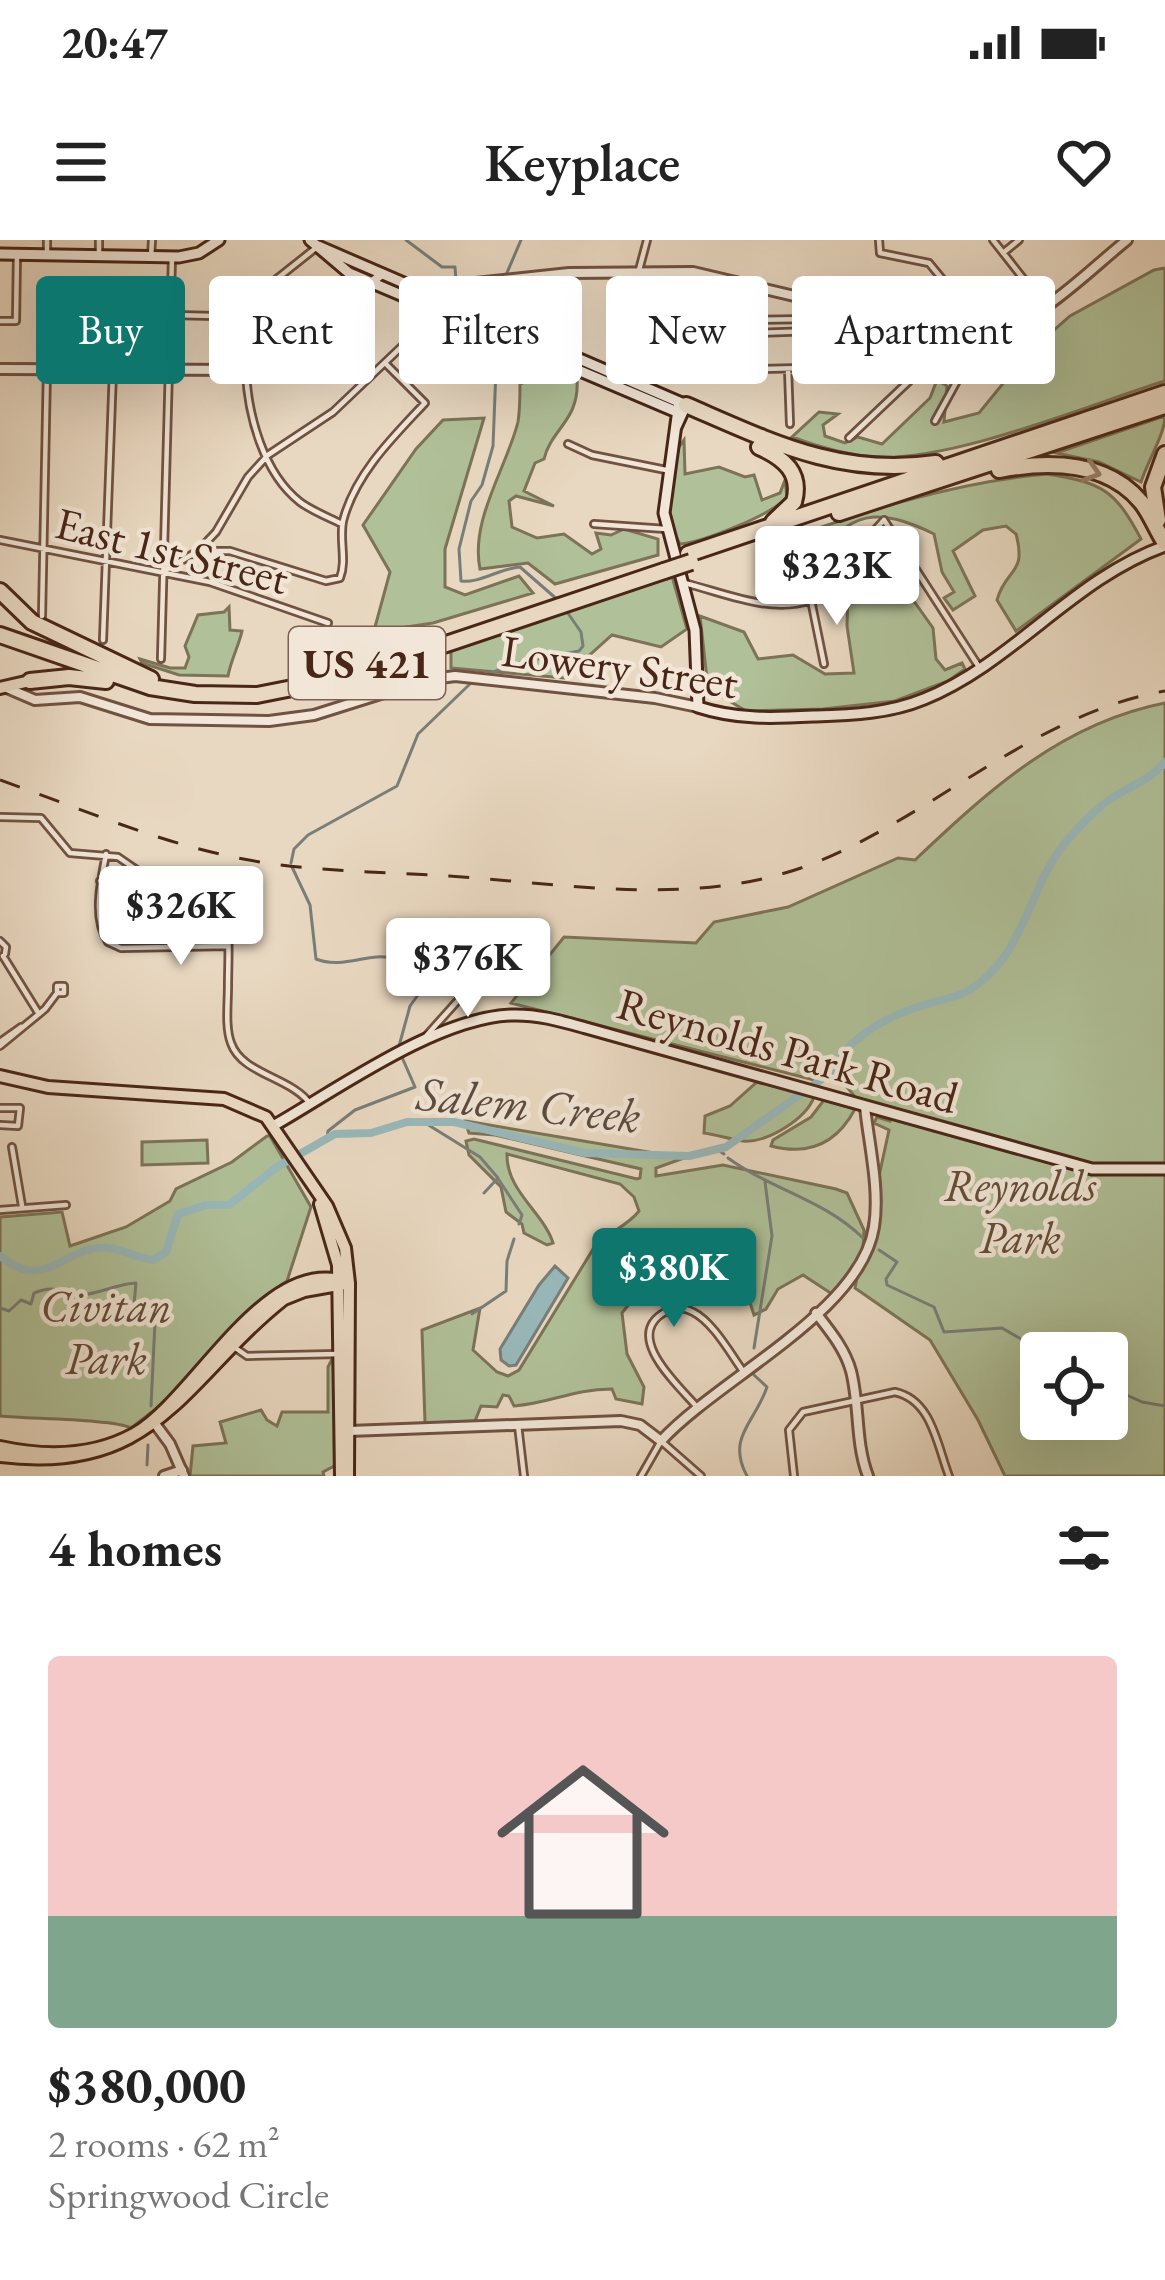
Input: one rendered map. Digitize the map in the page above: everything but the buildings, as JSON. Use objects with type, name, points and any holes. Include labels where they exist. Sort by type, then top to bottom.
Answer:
[{"type":"highway","name":"US 421","points":[[690,558],[1165,392]]},
{"type":"highway","name":"US 421","points":[[0,631],[105,674],[165,690],[242,696],[303,689],[690,558],[936,484],[1165,406]]},
{"type":"highway","points":[[680,412],[839,463],[909,466],[977,455]]},
{"type":"highway","points":[[680,412],[767,450],[792,470],[797,484],[794,502],[783,516],[758,531]]},
{"type":"highway","points":[[1165,454],[1153,494],[1165,542]]},
{"type":"highway","points":[[936,484],[1025,466],[1088,469],[1132,493],[1165,542]]},
{"type":"highway","points":[[0,591],[32,622],[151,679]]},
{"type":"highway","name":"US 421","points":[[0,631],[151,679],[226,688],[302,681],[533,610]]},
{"type":"highway","points":[[29,689],[78,677],[165,690]]},
{"type":"main road","points":[[0,254],[172,257],[199,253],[219,240]]},
{"type":"main road","points":[[314,243],[399,283]]},
{"type":"main road","points":[[314,243],[339,267],[358,276]]},
{"type":"main road","points":[[582,368],[680,412],[664,496],[666,529],[695,630],[698,707]]},
{"type":"main road","name":"Lowery Street","points":[[698,707],[748,719],[873,712],[923,699],[979,667],[1116,569],[1165,542]]},
{"type":"main road","points":[[0,688],[29,689]]},
{"type":"main road","name":"Reynolds Park Road","points":[[273,1126],[394,1057],[475,1020],[536,1016],[1092,1169],[1165,1169]]},
{"type":"main road","points":[[0,1080],[224,1099],[253,1109],[273,1126],[340,1233],[349,1431],[344,1476]]},
{"type":"main road","points":[[155,1425],[279,1292],[302,1282],[342,1283]]},
{"type":"main road","points":[[0,1451],[80,1452],[113,1444],[155,1425],[288,1297],[342,1283]]},
{"type":"main road","points":[[342,1283],[339,1354],[344,1476]]},
{"type":"main road","points":[[340,1394],[349,1431]]},
{"type":"street","points":[[47,240],[47,255]]},
{"type":"street","points":[[99,240],[99,256]]},
{"type":"street","points":[[151,257],[152,240]]},
{"type":"street","points":[[639,269],[647,240]]},
{"type":"street","points":[[879,240],[880,253],[929,263],[940,276]]},
{"type":"street","points":[[993,240],[1021,276]]},
{"type":"street","points":[[1003,253],[1019,240]]},
{"type":"street","points":[[1055,296],[1127,240]]},
{"type":"street","points":[[185,315],[222,316],[236,311],[300,264],[314,243]]},
{"type":"street","points":[[0,321],[16,321],[17,254]]},
{"type":"street","points":[[172,257],[172,276]]},
{"type":"street","points":[[551,276],[639,269],[709,276]]},
{"type":"street","points":[[375,280],[382,274]]},
{"type":"street","points":[[768,320],[812,319],[818,324],[813,331],[768,332]]},
{"type":"street","points":[[164,571],[198,551],[216,532],[248,476],[268,455],[328,416],[399,350]]},
{"type":"street","points":[[198,551],[230,551],[334,582],[340,578],[343,524],[373,463],[425,404],[385,363]]},
{"type":"street","points":[[0,369],[36,369]]},
{"type":"street","points":[[768,369],[792,369]]},
{"type":"street","points":[[788,369],[790,424]]},
{"type":"street","points":[[42,616],[47,384]]},
{"type":"street","points":[[104,640],[112,384]]},
{"type":"street","points":[[161,659],[171,384]]},
{"type":"street","points":[[247,384],[250,419],[297,499],[343,524]]},
{"type":"street","points":[[849,438],[905,384]]},
{"type":"street","points":[[935,421],[955,384]]},
{"type":"street","points":[[568,444],[592,455],[668,470]]},
{"type":"street","points":[[682,582],[772,606],[811,600],[884,520],[979,667]]},
{"type":"street","points":[[594,524],[666,529]]},
{"type":"street","name":"East 1st Street","points":[[0,540],[232,588],[328,623]]},
{"type":"street","points":[[811,600],[824,664]]},
{"type":"street","name":"Lowery Street","points":[[29,689],[150,719],[269,721],[314,715],[432,678],[464,676],[698,707]]},
{"type":"street","points":[[0,817],[41,818],[70,853],[106,854],[124,860],[152,881]]},
{"type":"street","points":[[106,854],[100,881],[100,927],[105,939],[117,947],[228,946]]},
{"type":"street","points":[[100,881],[194,881],[212,887],[222,898],[232,1046],[250,1064],[297,1088],[310,1105]]},
{"type":"street","points":[[0,941],[7,948],[1,957],[39,1014]]},
{"type":"street","points":[[415,1046],[488,968]]},
{"type":"street","points":[[0,1044],[39,1014],[56,993]]},
{"type":"street","points":[[641,1476],[661,1441],[697,1407],[847,1287],[870,1246],[876,1205],[865,1107]]},
{"type":"street","points":[[0,1108],[20,1108],[18,1126],[0,1125]]},
{"type":"street","points":[[12,1147],[22,1208]]},
{"type":"street","points":[[0,1210],[66,1205]]},
{"type":"street","points":[[697,1407],[650,1347],[650,1330],[660,1315],[674,1308],[694,1312],[743,1371]]},
{"type":"street","points":[[816,1313],[849,1364],[868,1476]]},
{"type":"street","points":[[234,1347],[247,1356],[339,1354]]},
{"type":"street","points":[[794,1476],[788,1436],[797,1417],[813,1407],[895,1392],[916,1401],[926,1415],[949,1476]]},
{"type":"street","points":[[349,1431],[628,1421],[661,1441],[700,1476]]},
{"type":"street","points":[[155,1425],[183,1473],[164,1476]]},
{"type":"street","points":[[518,1425],[524,1476]]},
{"type":"green space","points":[[1165,268],[1165,381],[942,451],[874,457],[792,437],[819,412],[838,414],[823,425],[825,436],[845,443],[858,437],[882,444],[930,398],[935,384],[947,386],[944,422],[979,413],[1003,384],[1055,384],[1055,329],[1070,316]]},
{"type":"green space","points":[[520,384],[577,384],[570,414],[544,459],[535,463],[524,491],[554,506],[516,496],[509,501],[512,527],[537,538],[564,534],[592,554],[601,549],[596,533],[611,535],[624,529],[658,539],[658,555],[555,584],[528,563],[480,569],[480,532],[518,422]]},
{"type":"green space","points":[[1165,416],[1141,482],[1099,462],[1056,453]]},
{"type":"green space","points":[[484,418],[445,549],[445,587],[465,595],[519,576],[533,593],[433,623],[380,631],[375,627],[390,572],[363,525],[416,449],[443,420]]},
{"type":"green space","points":[[684,440],[685,474],[719,467],[745,477],[754,475],[762,500],[780,493],[785,480],[787,497],[736,527],[680,544],[670,521],[669,497]]},
{"type":"green space","points":[[1047,474],[1082,481],[1105,492],[1123,509],[1141,539],[1016,631],[997,600],[1019,557],[1016,534],[1006,526],[983,530],[953,551],[975,596],[953,610],[944,598],[954,592],[942,572],[934,534],[897,520],[866,518],[852,523],[814,563],[773,573],[765,547],[940,492]]},
{"type":"green space","points":[[876,561],[887,564],[899,580],[911,572],[918,586],[911,597],[933,628],[936,659],[945,670],[962,663],[965,669],[948,681],[895,701],[823,709],[746,711],[708,688],[700,616],[744,632],[758,659],[793,655],[825,674],[854,673],[848,593]]},
{"type":"green space","points":[[672,576],[687,629],[661,647],[612,635],[564,678],[451,668],[451,651]]},
{"type":"green space","points":[[229,607],[230,630],[242,631],[228,676],[179,675],[142,663],[140,659],[185,668],[189,657],[185,646],[198,615]]},
{"type":"green space","name":"Reynolds Park","points":[[1165,703],[1165,1476],[1005,1476],[930,1340],[855,1288],[861,1258],[853,1279],[832,1294],[803,1275],[778,1289],[766,1309],[754,1315],[739,1283],[711,1261],[701,1272],[707,1280],[703,1289],[688,1277],[648,1280],[622,1313],[627,1354],[644,1387],[642,1404],[616,1399],[612,1389],[514,1406],[503,1395],[497,1407],[481,1406],[475,1421],[425,1423],[422,1330],[480,1308],[473,1350],[497,1372],[508,1376],[519,1370],[595,1246],[639,1211],[634,1197],[620,1184],[507,1154],[512,1179],[553,1243],[547,1245],[524,1233],[522,1224],[506,1212],[501,1187],[469,1155],[466,1141],[474,1139],[637,1179],[641,1169],[469,1133],[465,1121],[684,1158],[656,1168],[656,1176],[723,1165],[836,1189],[847,1193],[864,1230],[863,1250],[889,1130],[874,1123],[877,1117],[890,1121],[893,1108],[856,1098],[836,1074],[818,1081],[511,1003],[564,937],[696,943],[714,922],[788,907],[898,858],[915,860],[999,785],[1093,726]]},
{"type":"green space","points":[[757,1082],[814,1097],[794,1121],[763,1138],[743,1141],[704,1133],[705,1116],[730,1106]]},
{"type":"green space","points":[[824,1100],[855,1109],[840,1131],[810,1148],[771,1146],[773,1140],[811,1117]]},
{"type":"green space","name":"Civitan Park","points":[[267,1136],[311,1207],[287,1281],[264,1297],[165,1402],[131,1428],[0,1416],[0,1217],[62,1212],[70,1246],[126,1227],[170,1201],[176,1189],[232,1162]]},
{"type":"green space","points":[[207,1140],[208,1163],[142,1165],[142,1142]]},
{"type":"green space","points":[[333,1357],[336,1465],[323,1472],[324,1476],[190,1476],[193,1446],[226,1443],[220,1422],[261,1410],[277,1426],[282,1412],[328,1412],[328,1367]]},
{"type":"water","points":[[555,1266],[568,1278],[516,1365],[509,1366],[501,1360],[500,1349]]},
{"type":"waterway","points":[[406,240],[442,267],[455,267],[456,276]]},
{"type":"waterway","points":[[506,275],[521,240]]},
{"type":"waterway","points":[[495,384],[493,446],[482,485],[471,501],[459,549],[461,581],[520,567],[559,601]]},
{"type":"waterway","points":[[480,677],[517,663],[579,651],[581,632],[565,609]]},
{"type":"waterway","points":[[291,863],[294,849],[308,835],[397,786],[418,734],[472,682]]},
{"type":"waterway","name":"Salem Creek","points":[[0,1256],[30,1270],[92,1249],[113,1249],[153,1260],[166,1252],[178,1214],[206,1205],[229,1205],[277,1167],[335,1134],[371,1133],[407,1122],[454,1122],[585,1153],[689,1156],[726,1147],[832,1072],[849,1047],[872,1028],[961,994],[989,975],[1015,940],[1065,843],[1099,807],[1165,762]]},
{"type":"waterway","points":[[292,867],[310,905],[316,959],[346,962],[388,957],[411,973],[420,992],[410,1006],[399,1046]]},
{"type":"waterway","points":[[327,1140],[328,1131],[355,1110],[415,1087],[401,1055]]},
{"type":"waterway","points":[[422,1121],[480,1157],[498,1178],[484,1193]]},
{"type":"waterway","name":"Salem Creek","points":[[718,1150],[724,1154]]},
{"type":"waterway","points":[[728,1158],[831,1214],[863,1238]]},
{"type":"waterway","points":[[499,1180],[522,1215],[519,1224]]},
{"type":"waterway","points":[[754,1348],[772,1236],[765,1182]]},
{"type":"waterway","points":[[472,1314],[506,1291],[514,1239]]},
{"type":"waterway","points":[[879,1250],[897,1262],[887,1285],[934,1307],[944,1332],[1002,1328],[1020,1338]]},
{"type":"waterway","points":[[0,1308],[9,1311],[21,1300],[31,1304],[34,1293],[47,1289],[80,1295],[136,1283],[134,1304],[155,1322],[151,1406]]},
{"type":"waterway","points":[[747,1476],[741,1462],[741,1440],[767,1387],[754,1375]]},
{"type":"waterway","points":[[1128,1396],[1165,1406]]},
{"type":"waterway","points":[[147,1465],[148,1445]]},
{"type":"railway","points":[[0,780],[167,840],[252,861],[588,887],[681,889],[773,876],[817,862],[904,818],[1029,742],[1117,703],[1165,691]]}]
